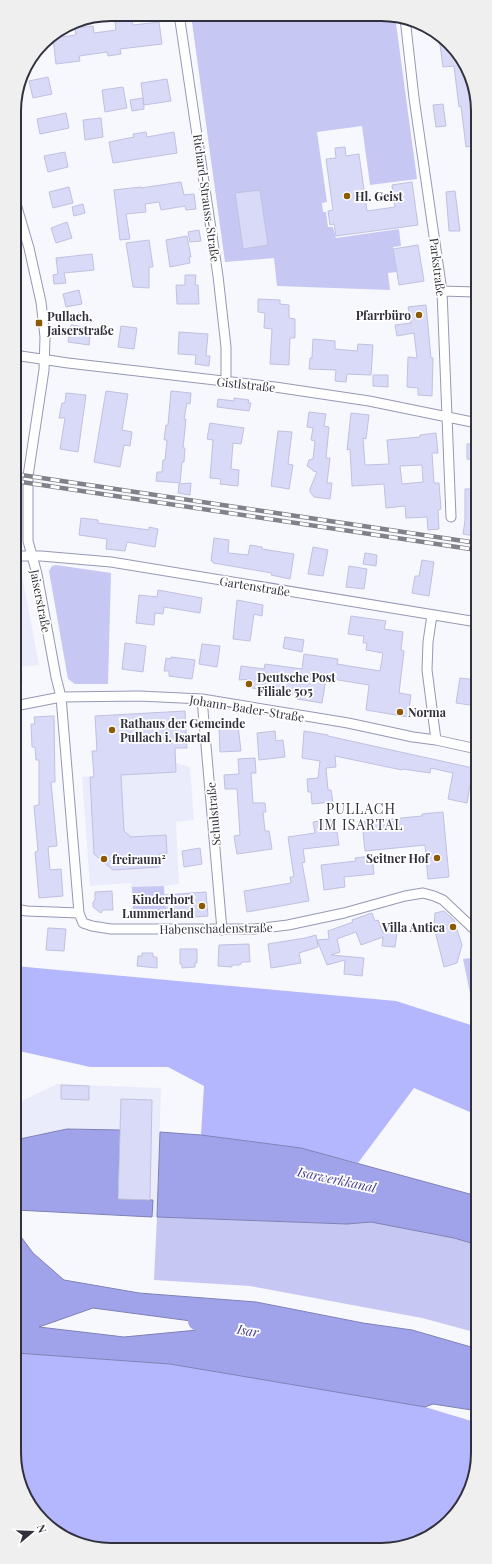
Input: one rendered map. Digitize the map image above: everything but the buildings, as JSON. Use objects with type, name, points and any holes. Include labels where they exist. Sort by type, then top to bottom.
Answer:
[{"type":"street","name":"Richard-Strauss-Straße","points":[[180,21],[218,276],[226,347],[226,382]]},
{"type":"street","name":"Parkstraße","points":[[405,25],[442,291],[451,517]]},
{"type":"street","name":"Jaiserstraße","points":[[21,221],[29,248],[41,302],[45,337],[45,360],[28,476],[28,540],[61,696],[78,913]]},
{"type":"street","points":[[442,291],[471,292]]},
{"type":"street","name":"Gistlstraße","points":[[21,356],[276,387],[369,401],[471,422]]},
{"type":"street","name":"Gartenstraße","points":[[21,556],[111,562],[471,621]]},
{"type":"street","points":[[432,615],[428,642],[427,670],[436,740]]},
{"type":"street","name":"Johann-Bader-Straße","points":[[21,705],[61,696],[138,696],[202,699],[348,723],[471,748]]},
{"type":"street","name":"Schulstraße","points":[[202,699],[222,930]]},
{"type":"street","name":"Habenschadenstraße","points":[[78,913],[83,923],[111,929],[254,929],[288,925],[344,913],[405,896],[424,893],[443,900],[471,926]]},
{"type":"street","points":[[21,910],[78,913]]},
{"type":"shaded area","points":[[192,21],[381,21],[396,22],[417,179],[370,185],[362,126],[317,132],[327,202],[322,203],[323,212],[326,212],[328,227],[333,227],[336,238],[399,229],[401,246],[393,247],[397,272],[388,273],[390,290],[277,286],[274,258],[225,262]]},
{"type":"shaded area","points":[[56,565],[111,573],[108,684],[75,684],[68,679],[49,571],[52,566]]},
{"type":"shaded area","points":[[21,570],[39,665],[22,667],[23,683],[21,683]]},
{"type":"shaded area","points":[[176,763],[190,767],[194,820],[176,822],[179,884],[164,886],[165,913],[133,914],[131,883],[90,886],[82,777],[176,772]]},
{"type":"shaded area","points":[[164,886],[165,913],[133,914],[132,887]]},
{"type":"shaded area","points":[[471,958],[471,998],[463,959]]},
{"type":"shaded area","points":[[21,967],[396,1001],[471,1025],[471,1112],[414,1088],[358,1163],[301,1148],[201,1135],[204,1086],[168,1067],[90,1067],[21,1051]]},
{"type":"shaded area","points":[[57,1084],[161,1088],[157,1217],[21,1210],[21,1101]]},
{"type":"shaded area","points":[[157,1217],[347,1224],[371,1222],[454,1238],[471,1243],[471,1331],[422,1318],[250,1286],[154,1280]]},
{"type":"shaded area","points":[[21,1353],[170,1364],[425,1407],[471,1421],[471,1459],[464,1487],[456,1503],[449,1512],[431,1528],[421,1534],[393,1542],[111,1543],[82,1538],[61,1528],[52,1521],[52,1512],[43,1512],[33,1498],[23,1471],[21,1453]]},
{"type":"water","points":[[67,1129],[120,1130],[118,1199],[153,1200],[152,1217],[21,1210],[21,1139]]},
{"type":"water","name":"Isarwerkkanal","points":[[160,1132],[201,1135],[301,1148],[471,1194],[471,1243],[454,1238],[371,1222],[347,1224],[157,1217]]},
{"type":"water","points":[[21,1237],[33,1253],[64,1280],[139,1293],[256,1302],[363,1323],[412,1330],[471,1347],[471,1410],[433,1404],[425,1407],[170,1364],[21,1353]],"holes":[[[93,1308],[229,1327],[124,1337],[39,1327]]]},
{"type":"waterway","name":"Isar","points":[[198,1321],[257,1331]]},
{"type":"railway","points":[[21,475],[471,542]]},
{"type":"railway","points":[[21,482],[471,549]]},
{"type":"place","name":"Hl. Geist","points":[[347,196]]},
{"type":"place","name":"Pfarrbüro","points":[[419,315]]},
{"type":"place","name":"Pullach, Jaiserstraße","points":[[39,323]]},
{"type":"place","name":"Deutsche Post Filiale 505","points":[[249,684]]},
{"type":"place","name":"Norma","points":[[400,712]]},
{"type":"place","name":"Rathaus der Gemeinde Pullach i. Isartal","points":[[112,730]]},
{"type":"place","name":"Seitner Hof","points":[[437,858]]},
{"type":"place","name":"freiraum²","points":[[104,859]]},
{"type":"place","name":"Kinderhort Lummerland","points":[[202,906]]},
{"type":"place","name":"Villa Antica","points":[[453,927]]},
{"type":"district","name":"PULLACH IM ISARTAL","points":[[361,816]]}]
